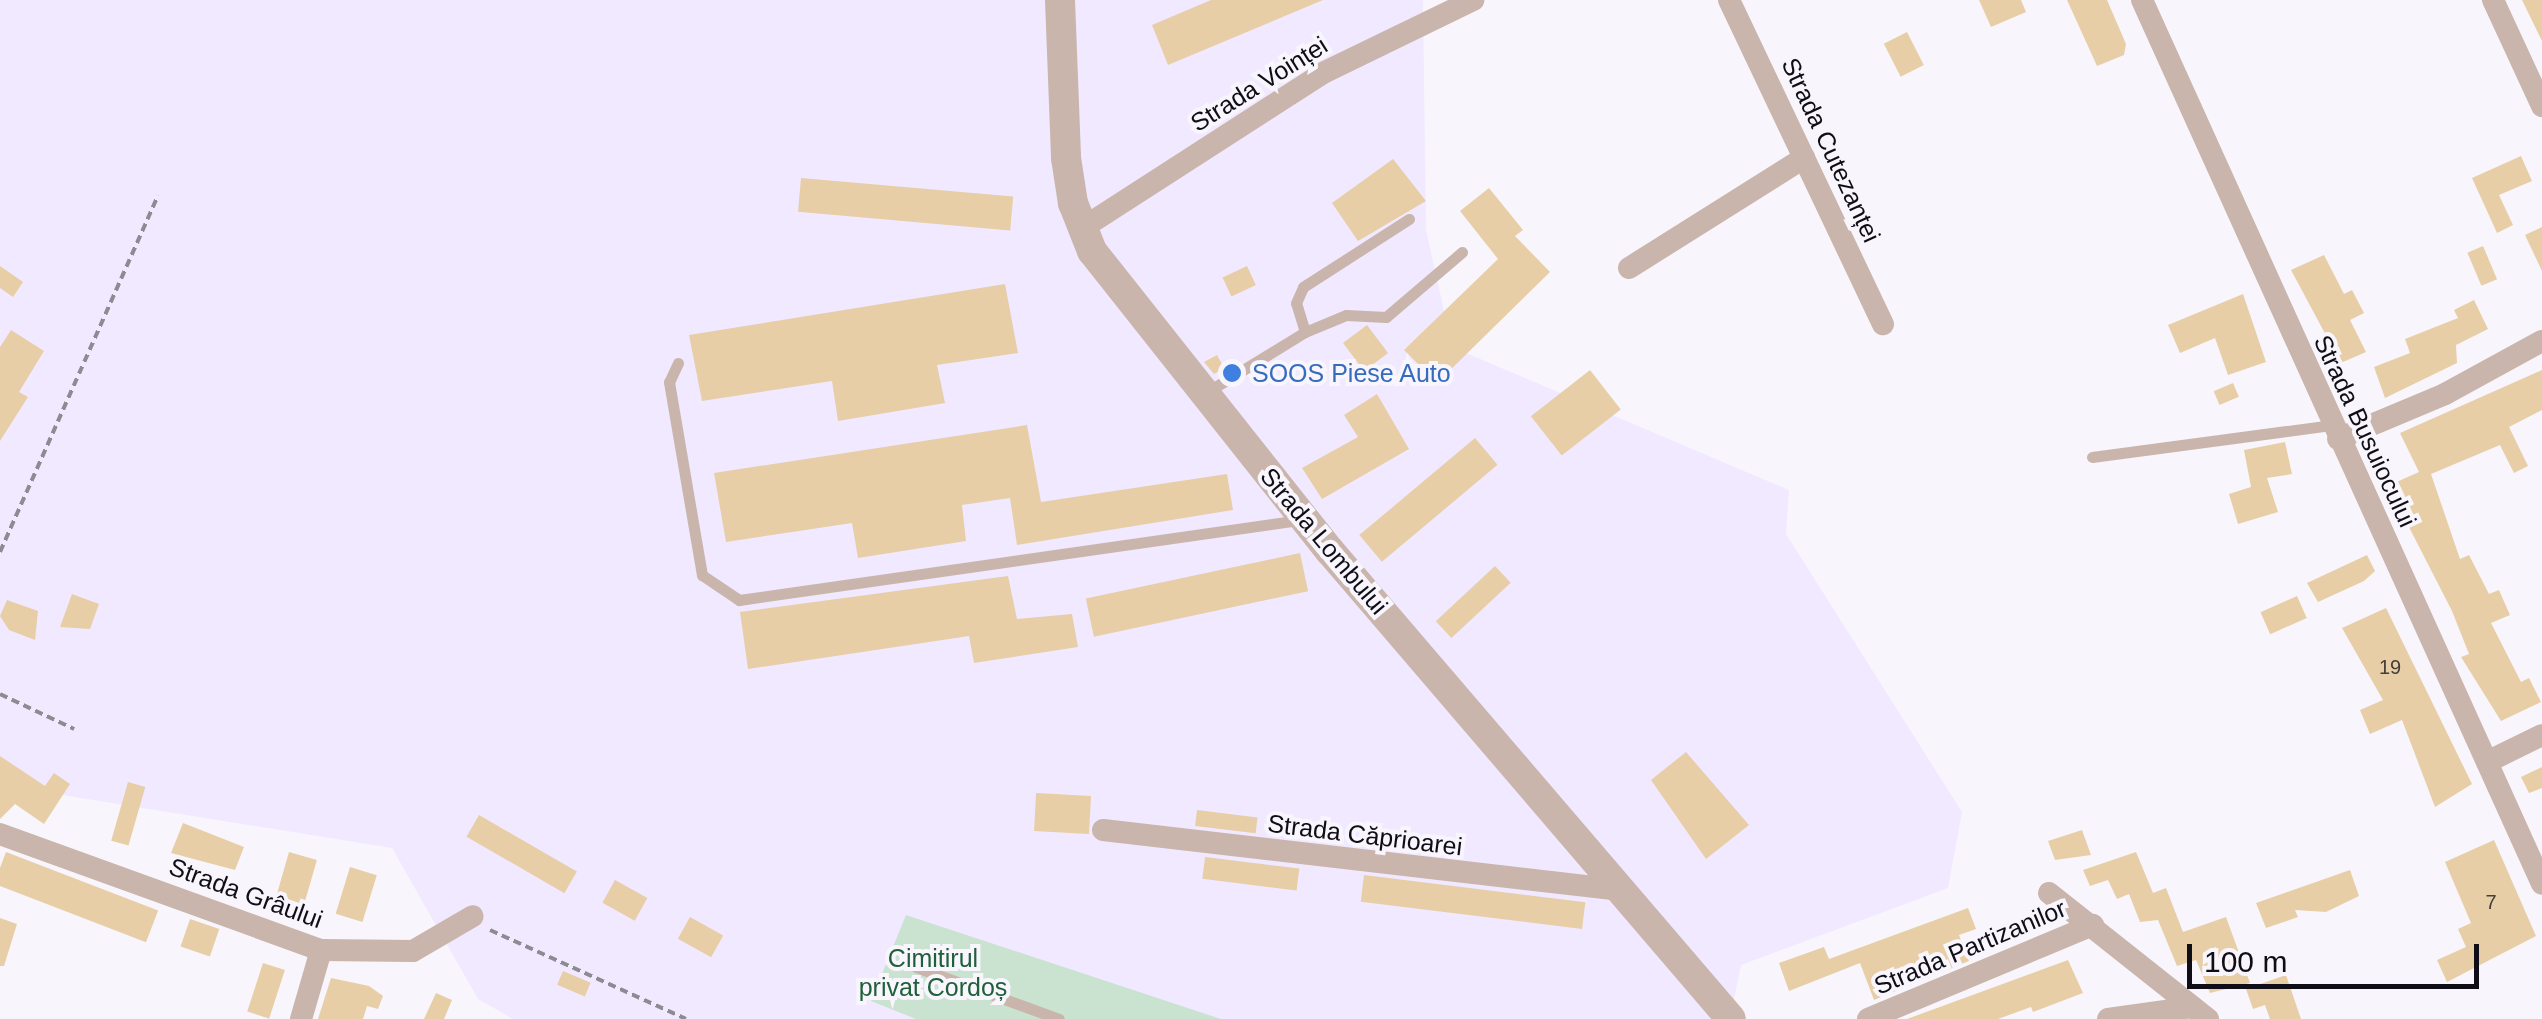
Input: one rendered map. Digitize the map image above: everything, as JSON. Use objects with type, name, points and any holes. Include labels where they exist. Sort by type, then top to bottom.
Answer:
[{"type":"street","name":"Strada Lombului","points":[[1060,0],[1066,158],[1081,230],[1111,278],[1304,519],[1731,1019]]},
{"type":"street","name":"Strada Voinței","points":[[1081,230],[1325,72],[1473,0]]},
{"type":"street","name":"Strada Cutezanței","points":[[1729,0],[1883,324]]},
{"type":"street","name":"Strada Busuiocului","points":[[2142,0],[2542,884]]},
{"type":"street","points":[[2493,0],[2542,106]]},
{"type":"street","points":[[1629,268],[1804,158]]},
{"type":"street","points":[[2335,432],[2445,394],[2542,341]]},
{"type":"street","points":[[2486,762],[2542,735]]},
{"type":"street","name":"Strada Căprioarei","points":[[1102,830],[1620,890]]},
{"type":"street","name":"Strada Grâului","points":[[0,834],[321,950],[413,951],[473,916]]},
{"type":"street","name":"Strada Partizanilor","points":[[2049,893],[2200,1013]]},
{"type":"street","name":"Strada Partizanilor","points":[[1868,1019],[2093,925]]},
{"type":"street","points":[[301,1019],[321,950]]},
{"type":"street","points":[[2108,1019],[2200,1013]]},
{"type":"lane","points":[[1305,332],[1296,303],[1303,288],[1409,219]]},
{"type":"lane","points":[[1204,394],[1305,332],[1346,316],[1386,317],[1462,252]]},
{"type":"lane","points":[[678,363],[669,382],[702,575],[739,600],[1304,519]]},
{"type":"lane","points":[[2092,457],[2335,432]]},
{"type":"lane","points":[[916,967],[1059,1019]]},
{"type":"path","points":[[0,552],[158,195]]},
{"type":"path","points":[[0,694],[74,730]]},
{"type":"path","points":[[473,916],[493,932],[686,1019]]},
{"type":"shaded area","points":[[0,0],[1423,0],[1426,230],[1452,347],[1789,490],[1786,534],[1962,812],[1948,888],[1741,965],[1730,1019],[513,1019],[478,999],[392,848],[0,785]]},
{"type":"green space","name":"Cimitirul privat Cordoș","points":[[906,915],[1221,1019],[916,1019],[871,1001]]},
{"type":"building","points":[[1211,0],[1323,0],[1168,65],[1152,25]]},
{"type":"building","points":[[1979,0],[2021,0],[2026,12],[1991,27]]},
{"type":"building","points":[[2067,0],[2107,0],[2126,44],[2124,55],[2097,66]]},
{"type":"building","points":[[2522,0],[2542,0],[2542,41]]},
{"type":"building","points":[[1907,32],[1924,65],[1901,77],[1884,44]]},
{"type":"building","points":[[2521,156],[2532,181],[2499,195],[2513,225],[2497,233],[2472,178]]},
{"type":"building","points":[[1393,159],[1426,201],[1358,241],[1332,203]]},
{"type":"building","points":[[801,178],[1013,197],[1010,230],[798,212]]},
{"type":"building","points":[[1489,188],[1523,230],[1515,236],[1550,272],[1437,383],[1404,350],[1498,259],[1460,211]]},
{"type":"building","points":[[2542,227],[2542,271],[2525,235]]},
{"type":"building","points":[[2483,246],[2497,279],[2481,286],[2467,253]]},
{"type":"building","points":[[2324,255],[2344,294],[2352,290],[2364,313],[2350,320],[2366,352],[2343,362],[2328,363],[2319,345],[2329,341],[2291,270]]},
{"type":"building","points":[[0,266],[23,282],[13,297],[0,288]]},
{"type":"building","points":[[1247,266],[1256,285],[1231,296],[1223,277]]},
{"type":"building","points":[[1005,284],[1018,353],[937,365],[945,403],[838,421],[832,381],[702,401],[689,335]]},
{"type":"building","points":[[2243,294],[2266,362],[2228,375],[2215,338],[2180,353],[2168,325]]},
{"type":"building","points":[[2474,300],[2488,329],[2456,345],[2457,363],[2385,398],[2374,367],[2410,353],[2405,339],[2458,318],[2454,310]]},
{"type":"building","points":[[1367,325],[1388,353],[1364,371],[1343,343]]},
{"type":"building","points":[[11,330],[44,351],[19,392],[28,397],[0,441],[0,347]]},
{"type":"building","points":[[1217,355],[1224,368],[1214,374],[1204,362]]},
{"type":"building","points":[[1590,370],[1621,409],[1562,456],[1531,416]]},
{"type":"building","points":[[2542,370],[2542,410],[2509,427],[2528,466],[2514,473],[2500,445],[2431,474],[2460,559],[2469,555],[2489,594],[2499,590],[2510,615],[2491,623],[2521,682],[2529,678],[2541,702],[2501,721],[2461,657],[2469,654],[2452,611],[2391,492],[2392,484],[2419,472],[2400,433]]},
{"type":"building","points":[[2233,383],[2239,397],[2220,405],[2214,391]]},
{"type":"building","points":[[1377,394],[1409,449],[1322,499],[1302,468],[1358,437],[1344,415]]},
{"type":"building","points":[[1027,425],[1041,502],[1227,474],[1233,510],[1017,545],[1010,498],[962,505],[966,541],[858,558],[852,523],[726,542],[714,473]]},
{"type":"building","points":[[1475,438],[1497,465],[1382,562],[1359,535]]},
{"type":"building","points":[[2285,442],[2292,474],[2267,478],[2278,512],[2238,524],[2229,494],[2251,487],[2244,450]]},
{"type":"building","points":[[1300,553],[1308,591],[1094,637],[1086,599]]},
{"type":"building","points":[[2367,555],[2375,571],[2364,581],[2318,602],[2307,583]]},
{"type":"building","points":[[1495,566],[1511,583],[1451,638],[1436,621]]},
{"type":"building","points":[[1008,576],[1017,619],[1072,614],[1078,647],[974,663],[969,636],[748,669],[740,612]]},
{"type":"building","points":[[72,594],[99,604],[90,629],[60,627]]},
{"type":"building","points":[[2297,596],[2307,618],[2270,634],[2260,612]]},
{"type":"building","points":[[7,600],[38,611],[35,640],[9,630],[0,616]]},
{"type":"building","points":[[2386,608],[2472,784],[2435,807],[2402,720],[2370,734],[2360,710],[2383,700],[2342,628]]},
{"type":"building","points":[[1686,752],[1749,825],[1706,859],[1651,780]]},
{"type":"building","points":[[0,756],[45,786],[54,773],[70,784],[44,824],[15,804],[0,819]]},
{"type":"building","points":[[2542,767],[2542,788],[2529,793],[2521,777]]},
{"type":"building","points":[[128,782],[145,787],[128,846],[111,841]]},
{"type":"building","points":[[1036,793],[1091,796],[1089,834],[1034,831]]},
{"type":"building","points":[[1197,810],[1258,817],[1256,833],[1195,826]]},
{"type":"building","points":[[479,815],[577,871],[564,893],[466,837]]},
{"type":"building","points":[[183,823],[244,847],[235,870],[171,853]]},
{"type":"building","points":[[2082,830],[2091,855],[2055,860],[2048,841]]},
{"type":"building","points":[[2494,840],[2536,936],[2447,982],[2437,960],[2466,947],[2458,929],[2471,923],[2445,862]]},
{"type":"building","points":[[6,852],[158,910],[146,942],[0,886],[0,868]]},
{"type":"building","points":[[289,852],[317,860],[303,907],[275,899]]},
{"type":"building","points":[[2136,852],[2153,893],[2166,888],[2183,932],[2226,917],[2250,983],[2210,993],[2196,960],[2177,966],[2158,920],[2140,922],[2129,894],[2117,899],[2108,880],[2090,886],[2083,870]]},
{"type":"building","points":[[1205,857],[1299,869],[1297,890],[1202,879]]},
{"type":"building","points":[[350,867],[377,875],[362,922],[336,914]]},
{"type":"building","points":[[2350,870],[2359,896],[2326,912],[2295,910],[2298,917],[2266,928],[2256,903]]},
{"type":"building","points":[[1364,875],[1585,902],[1582,929],[1361,902]]},
{"type":"building","points":[[615,880],[647,898],[635,921],[602,903]]},
{"type":"building","points":[[1968,908],[1976,929],[1959,935],[1969,961],[1874,1000],[1860,963],[1789,991],[1779,963],[1824,947],[1829,959]]},
{"type":"building","points":[[690,917],[723,935],[711,957],[678,939]]},
{"type":"building","points":[[0,918],[17,924],[4,966],[0,966]]},
{"type":"building","points":[[190,919],[219,929],[210,957],[181,946]]},
{"type":"building","points":[[2068,960],[2083,993],[2033,1012],[2031,1007],[1998,1019],[1907,1019]]},
{"type":"building","points":[[263,963],[285,970],[269,1019],[247,1012]]},
{"type":"building","points":[[563,971],[591,983],[585,997],[557,985]]},
{"type":"building","points":[[2286,975],[2301,1019],[2270,1019],[2265,1005],[2253,1009],[2246,989]]},
{"type":"building","points":[[331,978],[369,986],[383,996],[378,1009],[367,1006],[363,1019],[318,1019]]},
{"type":"building","points":[[436,993],[452,1000],[444,1019],[424,1019]]},
{"type":"place","name":"SOOS Piese Auto","points":[[1232,373]]}]
